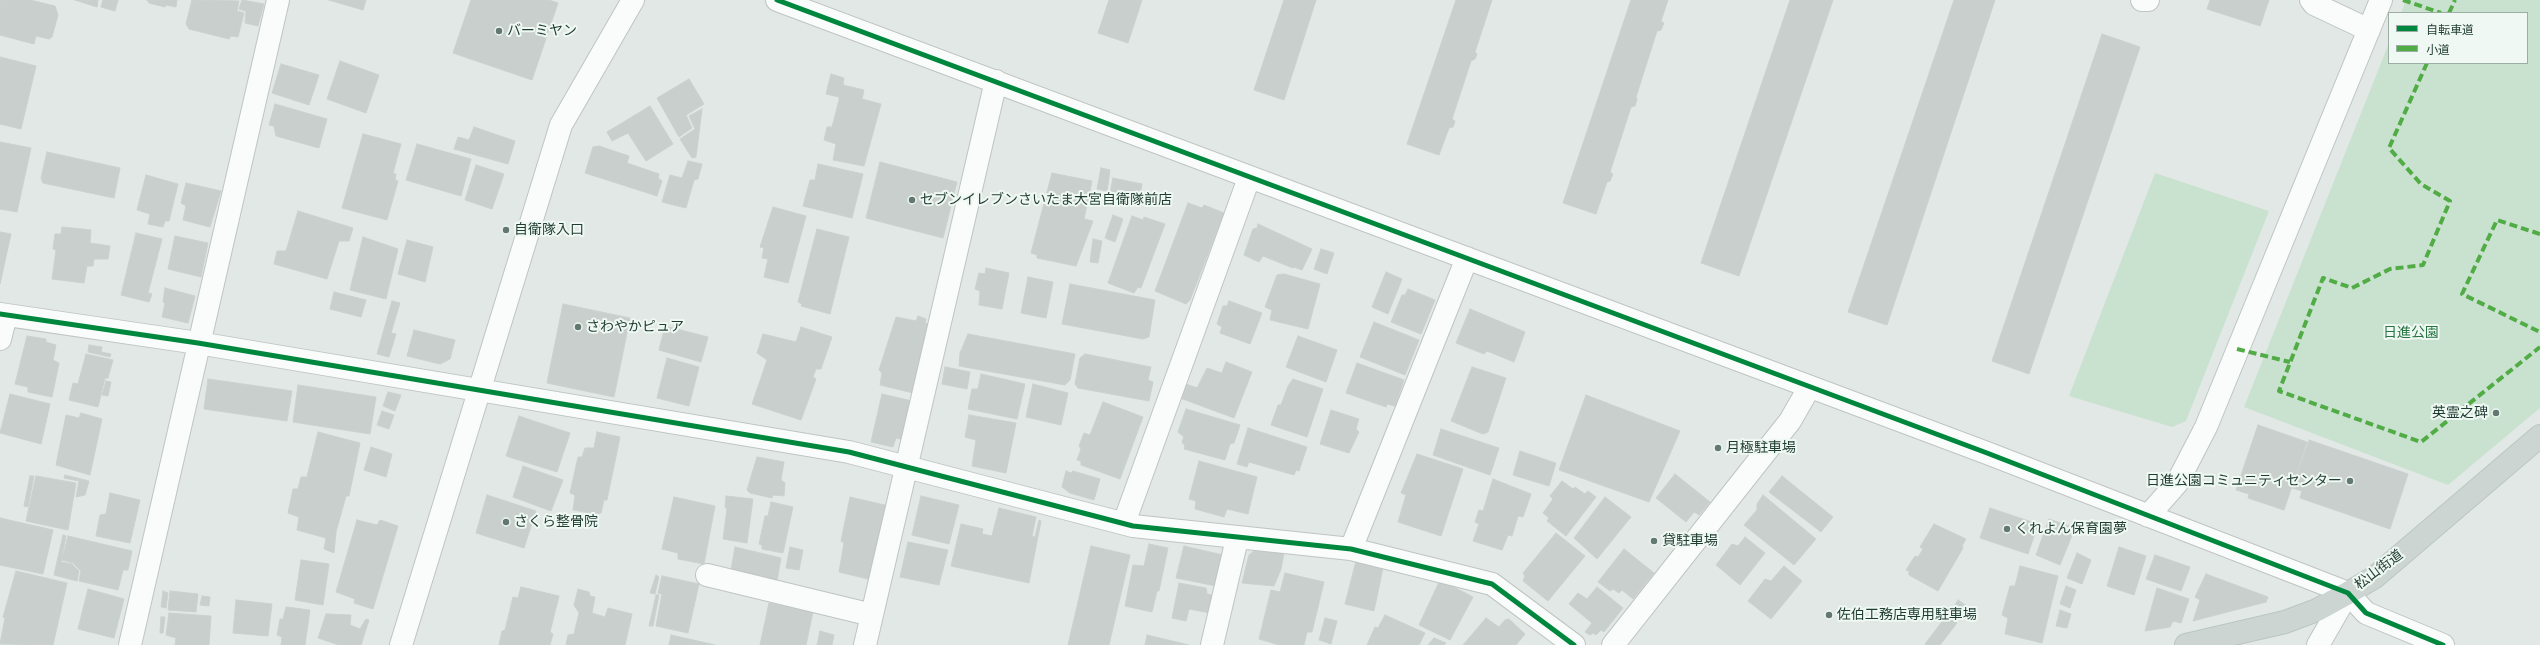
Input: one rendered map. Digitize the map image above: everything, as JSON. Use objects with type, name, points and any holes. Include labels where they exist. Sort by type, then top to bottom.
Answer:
[{"type":"main road","name":"松山街道","points":[[2186,645],[2285,622],[2317,610],[2348,593],[2375,577],[2540,436]]},
{"type":"street","points":[[130,645],[198,343],[278,0]]},
{"type":"street","points":[[401,645],[478,390],[561,124],[633,0]]},
{"type":"street","points":[[777,0],[996,81],[1249,178],[1466,258],[1809,388],[1987,453],[2348,593],[2366,613],[2443,645]]},
{"type":"street","points":[[2142,0],[2148,0]]},
{"type":"street","points":[[2311,0],[2314,4],[2369,30]]},
{"type":"street","points":[[2148,516],[2177,483],[2206,427],[2381,0]]},
{"type":"street","points":[[866,645],[996,81]]},
{"type":"street","points":[[1124,523],[1249,178]]},
{"type":"street","points":[[1351,549],[1466,258]]},
{"type":"street","points":[[0,339],[3,314],[198,343],[849,452],[1124,523],[1237,539],[1351,549],[1492,584],[1574,645]]},
{"type":"street","points":[[1613,645],[1790,421],[1809,388]]},
{"type":"street","points":[[1212,645],[1237,539]]},
{"type":"street","points":[[707,575],[872,615]]},
{"type":"street","points":[[2318,645],[2348,593]]},
{"type":"green space","name":"日進公園","points":[[2406,0],[2540,0],[2540,408],[2448,485],[2244,407],[2388,46],[2388,64],[2528,64],[2528,12],[2401,12]]},
{"type":"green space","points":[[2155,173],[2269,211],[2186,421],[2172,427],[2069,396]]},
{"type":"building","points":[[0,0],[30,0],[55,6],[58,15],[52,37],[49,39],[36,36],[34,44],[0,35]]},
{"type":"building","points":[[75,0],[98,0],[97,7]]},
{"type":"building","points":[[103,0],[118,0],[115,11],[101,7]]},
{"type":"building","points":[[147,0],[177,0],[176,7],[166,5],[165,7],[149,3]]},
{"type":"building","points":[[192,0],[239,1],[237,11],[244,13],[238,37],[231,36],[229,39],[189,29],[186,24]]},
{"type":"building","points":[[242,0],[264,4],[258,26],[245,23],[246,11],[239,9]]},
{"type":"building","points":[[329,0],[366,0],[363,10]]},
{"type":"building","points":[[471,0],[549,0],[558,3],[532,80],[453,53]]},
{"type":"building","points":[[1109,0],[1142,0],[1128,43],[1098,33]]},
{"type":"building","points":[[1284,0],[1316,0],[1284,100],[1254,90]]},
{"type":"building","points":[[1456,0],[1492,0],[1475,52],[1477,54],[1475,59],[1471,61],[1452,119],[1455,121],[1453,127],[1449,128],[1439,155],[1407,144]]},
{"type":"building","points":[[1631,0],[1668,0],[1661,21],[1664,23],[1661,30],[1657,31],[1636,97],[1637,99],[1635,106],[1631,107],[1610,172],[1613,174],[1610,181],[1607,182],[1596,214],[1563,203]]},
{"type":"building","points":[[1790,0],[1833,0],[1739,276],[1701,263]]},
{"type":"building","points":[[1954,0],[1995,0],[1887,325],[1848,312]]},
{"type":"building","points":[[2210,0],[2269,0],[2260,26],[2207,9]]},
{"type":"building","points":[[2102,34],[2140,47],[2029,374],[1992,361]]},
{"type":"building","points":[[0,57],[36,66],[21,129],[0,124]]},
{"type":"building","points":[[340,61],[379,75],[366,113],[327,99]]},
{"type":"building","points":[[281,64],[319,75],[309,105],[272,93]]},
{"type":"building","points":[[831,74],[844,78],[843,85],[864,90],[862,99],[881,104],[864,166],[833,160],[836,144],[824,140],[827,127],[832,127],[839,100],[839,97],[826,94]]},
{"type":"building","points":[[689,79],[704,104],[686,115],[692,128],[679,137],[657,98]]},
{"type":"building","points":[[275,104],[327,119],[319,148],[276,136],[274,126],[269,125]]},
{"type":"building","points":[[650,106],[673,144],[646,161],[628,133],[612,141],[607,132]]},
{"type":"building","points":[[702,109],[696,157],[692,158],[680,139],[695,129],[689,116]]},
{"type":"building","points":[[474,127],[515,141],[508,164],[454,149],[458,137],[469,140]]},
{"type":"building","points":[[363,134],[401,144],[393,173],[396,174],[395,180],[398,181],[387,220],[342,208]]},
{"type":"building","points":[[0,142],[31,148],[17,212],[0,209]]},
{"type":"building","points":[[417,144],[471,159],[461,196],[406,180]]},
{"type":"building","points":[[599,146],[629,156],[627,163],[659,174],[658,178],[662,181],[657,196],[585,173],[593,147]]},
{"type":"building","points":[[47,152],[120,168],[114,198],[43,183],[41,178]]},
{"type":"building","points":[[688,161],[702,164],[698,179],[694,180],[686,208],[662,202],[670,175],[682,178]]},
{"type":"building","name":"セブンイレブンさいたま大宮自衛隊前店","points":[[880,162],[957,182],[943,238],[866,218]]},
{"type":"building","points":[[818,164],[863,174],[852,218],[803,206],[810,180],[815,180]]},
{"type":"building","points":[[476,165],[504,174],[492,209],[465,200]]},
{"type":"building","points":[[1101,168],[1110,170],[1107,191],[1097,189]]},
{"type":"building","points":[[1052,173],[1092,181],[1084,219],[1093,221],[1076,266],[1037,258],[1037,255],[1031,253]]},
{"type":"building","points":[[146,175],[178,184],[169,221],[165,221],[163,227],[148,224],[150,214],[137,210]]},
{"type":"building","points":[[1113,178],[1142,184],[1139,203],[1109,199]]},
{"type":"building","points":[[186,183],[221,191],[210,227],[183,220],[186,206],[181,203]]},
{"type":"building","points":[[1188,203],[1202,208],[1204,205],[1224,213],[1190,300],[1186,304],[1155,291]]},
{"type":"building","points":[[773,207],[806,216],[788,283],[764,277],[768,259],[762,258],[764,248],[760,247]]},
{"type":"building","points":[[298,211],[353,228],[349,241],[339,241],[327,279],[274,264],[277,251],[286,251]]},
{"type":"building","points":[[1113,215],[1123,219],[1115,242],[1105,238]]},
{"type":"building","points":[[1132,216],[1143,220],[1144,217],[1165,224],[1141,288],[1138,287],[1134,293],[1108,283]]},
{"type":"building","points":[[1258,224],[1312,249],[1302,270],[1263,256],[1259,262],[1244,255],[1253,229],[1257,228]]},
{"type":"building","points":[[62,227],[91,230],[90,243],[110,246],[108,259],[94,259],[93,266],[87,266],[84,283],[52,279],[56,250],[53,249],[55,234],[61,234]]},
{"type":"building","points":[[817,229],[849,237],[830,314],[801,306],[802,304],[798,302]]},
{"type":"building","points":[[0,232],[11,234],[0,284]]},
{"type":"building","points":[[136,233],[162,239],[148,293],[152,294],[149,302],[121,295]]},
{"type":"building","points":[[175,236],[208,243],[201,277],[168,269]]},
{"type":"building","points":[[363,237],[398,249],[386,299],[350,290]]},
{"type":"building","points":[[1093,239],[1102,241],[1098,263],[1090,262]]},
{"type":"building","points":[[407,240],[433,247],[425,282],[398,274]]},
{"type":"building","points":[[1321,249],[1334,253],[1327,274],[1314,269]]},
{"type":"building","points":[[986,268],[1009,273],[1002,309],[979,305],[980,291],[975,289],[979,273],[985,274]]},
{"type":"building","points":[[1386,272],[1402,279],[1388,314],[1372,307]]},
{"type":"building","points":[[1284,274],[1320,284],[1308,329],[1270,320],[1272,310],[1265,307],[1277,275]]},
{"type":"building","points":[[1028,277],[1053,282],[1046,318],[1021,313]]},
{"type":"building","points":[[1070,284],[1155,300],[1149,337],[1143,339],[1062,324]]},
{"type":"building","points":[[165,288],[195,296],[188,323],[162,317],[165,303],[163,302]]},
{"type":"building","points":[[1408,289],[1435,300],[1421,334],[1391,322],[1402,295],[1405,295]]},
{"type":"building","points":[[334,292],[366,300],[361,317],[330,309]]},
{"type":"building","points":[[392,301],[400,303],[391,333],[396,334],[389,357],[377,354]]},
{"type":"building","points":[[1229,301],[1262,313],[1250,344],[1220,333],[1222,327],[1217,324],[1223,306],[1227,306]]},
{"type":"building","points":[[563,304],[630,318],[614,397],[547,383]]},
{"type":"building","points":[[1470,309],[1525,332],[1514,362],[1487,351],[1484,354],[1456,343]]},
{"type":"building","points":[[918,316],[926,319],[925,323],[930,325],[913,393],[880,385],[882,373],[879,370],[896,317],[916,321]]},
{"type":"building","points":[[1374,322],[1419,340],[1405,375],[1360,357]]},
{"type":"building","points":[[665,326],[708,337],[701,362],[659,350]]},
{"type":"building","points":[[801,327],[832,337],[821,369],[816,369],[813,377],[816,379],[801,420],[752,404],[767,360],[757,353],[763,334],[796,342]]},
{"type":"building","points":[[414,330],[455,340],[450,359],[440,364],[407,356]]},
{"type":"building","points":[[968,334],[1075,354],[1070,380],[1065,385],[959,366],[960,353]]},
{"type":"building","points":[[27,336],[46,339],[46,342],[56,345],[53,360],[59,363],[52,397],[28,392],[28,387],[15,384]]},
{"type":"building","points":[[1298,336],[1337,350],[1326,382],[1286,367]]},
{"type":"building","points":[[89,345],[102,347],[101,352],[111,354],[110,357],[88,352]]},
{"type":"building","points":[[86,354],[113,360],[108,378],[105,378],[98,407],[69,400],[73,383],[78,384]]},
{"type":"building","points":[[1085,354],[1151,367],[1148,380],[1153,382],[1149,401],[1078,388],[1075,384],[1080,358]]},
{"type":"building","points":[[667,358],[699,367],[689,406],[657,398]]},
{"type":"building","points":[[1226,362],[1252,372],[1234,418],[1180,398],[1186,384],[1197,388],[1207,368],[1222,373]]},
{"type":"building","points":[[1357,363],[1404,380],[1395,406],[1387,404],[1386,407],[1346,393]]},
{"type":"building","points":[[945,367],[970,372],[967,389],[942,384]]},
{"type":"building","points":[[1472,367],[1506,378],[1488,432],[1483,434],[1451,421]]},
{"type":"building","points":[[981,374],[1025,384],[1017,419],[968,409],[972,389],[978,389]]},
{"type":"building","points":[[208,379],[292,391],[287,421],[204,409]]},
{"type":"building","points":[[1293,379],[1323,389],[1307,437],[1271,425],[1278,405],[1281,405],[1288,386]]},
{"type":"building","points":[[106,381],[111,382],[108,396],[102,395]]},
{"type":"building","points":[[1033,384],[1068,393],[1061,425],[1026,417]]},
{"type":"building","points":[[298,385],[376,397],[370,434],[293,422]]},
{"type":"building","points":[[388,392],[401,395],[395,411],[383,406]]},
{"type":"building","points":[[10,394],[50,404],[41,444],[0,433]]},
{"type":"building","points":[[882,394],[912,401],[904,440],[896,438],[893,447],[871,442]]},
{"type":"building","points":[[1586,395],[1680,431],[1649,502],[1559,470]]},
{"type":"building","points":[[1103,402],[1143,417],[1120,479],[1081,465],[1081,461],[1077,460],[1081,449],[1079,446],[1084,433],[1090,435]]},
{"type":"building","points":[[1186,409],[1240,425],[1234,443],[1230,444],[1225,460],[1184,449],[1185,446],[1182,442],[1184,437],[1178,432]]},
{"type":"building","points":[[1331,410],[1359,419],[1356,429],[1359,432],[1349,453],[1320,444]]},
{"type":"building","points":[[382,411],[394,415],[389,429],[377,425]]},
{"type":"building","points":[[81,413],[102,419],[90,475],[56,465],[66,415],[79,418]]},
{"type":"building","points":[[969,415],[1016,423],[1006,473],[972,466],[976,440],[965,437]]},
{"type":"building","points":[[519,416],[570,433],[557,472],[506,456]]},
{"type":"building","name":"日進公園コミュニティセンター","points":[[2258,425],[2307,442],[2284,510],[2248,498],[2249,494],[2236,490]]},
{"type":"building","points":[[1248,428],[1307,447],[1299,471],[1296,470],[1294,475],[1249,462],[1247,467],[1237,464]]},
{"type":"building","points":[[1441,429],[1499,448],[1490,475],[1433,455]]},
{"type":"building","points":[[318,432],[360,443],[349,496],[346,496],[336,532],[334,553],[324,549],[326,538],[297,530],[299,517],[288,513],[293,489],[298,489],[301,477],[307,477]]},
{"type":"building","points":[[597,432],[620,437],[607,500],[604,500],[601,513],[596,514],[573,510],[575,495],[570,493],[578,457],[582,457],[585,448],[594,448]]},
{"type":"building","name":"日進公園コミュニティセンター","points":[[2309,440],[2408,474],[2390,529],[2300,498],[2302,491],[2292,488]]},
{"type":"building","points":[[371,447],[392,454],[386,477],[364,470]]},
{"type":"building","points":[[1520,451],[1556,463],[1549,486],[1513,475]]},
{"type":"building","points":[[1417,454],[1463,469],[1441,536],[1398,522],[1406,495],[1401,493]]},
{"type":"building","points":[[757,457],[784,462],[781,480],[785,483],[784,496],[773,495],[772,498],[750,493],[747,490]]},
{"type":"building","points":[[1199,461],[1257,477],[1248,514],[1227,509],[1224,517],[1195,509],[1196,501],[1189,499]]},
{"type":"building","points":[[523,466],[563,480],[551,511],[513,497]]},
{"type":"building","points":[[1066,471],[1071,473],[1073,471],[1100,479],[1094,500],[1070,493],[1062,487]]},
{"type":"building","points":[[1675,474],[1710,502],[1699,515],[1694,512],[1686,522],[1656,498]]},
{"type":"building","points":[[65,475],[89,481],[85,495],[76,497],[79,481],[64,478]]},
{"type":"building","points":[[30,476],[34,476],[28,507],[24,506]]},
{"type":"building","points":[[36,476],[76,483],[68,530],[26,521]]},
{"type":"building","points":[[1782,476],[1833,517],[1821,532],[1769,492]]},
{"type":"building","points":[[1493,479],[1531,494],[1523,517],[1518,516],[1512,536],[1508,535],[1502,550],[1473,541],[1479,524],[1475,522],[1479,510],[1483,511]]},
{"type":"building","points":[[1562,481],[1573,489],[1575,487],[1585,494],[1588,491],[1596,497],[1566,536],[1547,521],[1549,518],[1543,513],[1553,499],[1550,496]]},
{"type":"building","points":[[110,493],[140,500],[130,543],[96,536],[100,515],[106,514]]},
{"type":"building","name":"さくら整骨院","points":[[487,495],[536,511],[524,548],[476,533]]},
{"type":"building","points":[[1763,495],[1816,539],[1794,565],[1744,525],[1757,510],[1757,504]]},
{"type":"building","points":[[726,496],[753,499],[747,543],[723,539],[727,509],[725,507]]},
{"type":"building","points":[[921,496],[959,505],[949,544],[912,535]]},
{"type":"building","points":[[674,497],[715,506],[704,564],[678,559],[678,553],[662,549]]},
{"type":"building","points":[[850,497],[889,506],[872,580],[839,572],[844,543],[841,541]]},
{"type":"building","points":[[1605,497],[1631,517],[1597,559],[1574,538]]},
{"type":"building","points":[[771,502],[793,507],[783,553],[762,549],[762,545],[759,544],[765,516],[768,516]]},
{"type":"building","points":[[999,508],[1036,517],[1032,536],[1035,537],[1039,520],[1041,521],[1029,583],[951,566],[961,524],[983,529],[982,534],[992,536]]},
{"type":"building","points":[[1990,508],[2038,524],[2028,554],[1980,538]]},
{"type":"building","points":[[0,518],[53,530],[43,574],[0,565]]},
{"type":"building","points":[[2049,519],[2075,528],[2060,565],[2036,555]]},
{"type":"building","points":[[357,520],[377,525],[380,520],[398,526],[373,609],[354,603],[355,599],[336,592]]},
{"type":"building","points":[[1934,524],[1966,539],[1962,546],[1963,548],[1938,591],[1909,575],[1909,571],[1906,570],[1915,556],[1918,557],[1923,549],[1920,547]]},
{"type":"building","points":[[1556,533],[1585,556],[1548,601],[1523,581],[1525,576],[1523,573]]},
{"type":"building","points":[[63,535],[66,536],[61,562],[72,564],[79,571],[77,581],[54,575]]},
{"type":"building","points":[[68,536],[132,551],[128,570],[123,570],[118,590],[79,581],[81,571],[73,563],[62,560]]},
{"type":"building","points":[[1745,537],[1765,553],[1740,585],[1716,565],[1732,544],[1738,546]]},
{"type":"building","points":[[908,542],[948,550],[939,585],[900,577]]},
{"type":"building","points":[[1149,544],[1168,548],[1159,591],[1157,591],[1152,612],[1125,606],[1133,565],[1144,566]]},
{"type":"building","points":[[1091,546],[1130,555],[1109,645],[1068,645]]},
{"type":"building","points":[[1184,546],[1223,555],[1216,586],[1176,578]]},
{"type":"building","points":[[735,547],[781,558],[777,581],[731,570]]},
{"type":"building","points":[[790,547],[803,550],[799,570],[786,568]]},
{"type":"building","points":[[2119,547],[2146,556],[2134,595],[2107,586]]},
{"type":"building","points":[[1624,549],[1654,573],[1633,599],[1622,590],[1619,593],[1613,589],[1610,591],[1598,582]]},
{"type":"building","points":[[1254,551],[1284,553],[1281,569],[1274,586],[1242,583],[1249,555]]},
{"type":"building","points":[[2077,553],[2091,560],[2082,584],[2067,578]]},
{"type":"building","points":[[2155,555],[2190,567],[2181,591],[2146,579]]},
{"type":"building","points":[[301,560],[329,564],[323,605],[295,600]]},
{"type":"building","points":[[1356,561],[1383,568],[1374,611],[1345,604]]},
{"type":"building","points":[[1784,566],[1802,581],[1771,619],[1748,601],[1765,579],[1771,581]]},
{"type":"building","points":[[2020,566],[2058,576],[2042,643],[2005,634],[2008,618],[2002,615],[2010,586],[2015,586]]},
{"type":"building","points":[[16,571],[67,583],[53,645],[0,644],[5,618],[3,617]]},
{"type":"building","points":[[1285,573],[1324,582],[1312,632],[1307,632],[1304,645],[1279,645],[1259,639],[1271,590],[1280,592]]},
{"type":"building","points":[[2206,574],[2268,597],[2266,602],[2193,621],[2200,600],[2195,597]]},
{"type":"building","points":[[656,575],[659,577],[655,594],[650,593]]},
{"type":"building","points":[[662,576],[699,584],[688,633],[656,626],[662,594],[658,593]]},
{"type":"building","points":[[1440,580],[1473,597],[1450,640],[1419,625]]},
{"type":"building","points":[[1179,583],[1206,588],[1207,594],[1214,595],[1210,613],[1189,609],[1186,621],[1172,618]]},
{"type":"building","points":[[2066,586],[2076,590],[2070,608],[2060,604]]},
{"type":"building","points":[[521,587],[559,596],[550,632],[553,634],[550,645],[499,645],[502,631],[505,630],[513,597],[518,598]]},
{"type":"building","points":[[1597,587],[1623,608],[1604,632],[1601,630],[1596,635],[1593,633],[1590,635],[1585,632],[1592,623],[1569,604],[1578,593],[1587,599]]},
{"type":"building","points":[[2157,588],[2189,599],[2181,623],[2173,621],[2170,627],[2145,631]]},
{"type":"building","points":[[88,589],[124,599],[114,638],[78,629]]},
{"type":"building","points":[[578,589],[589,592],[590,596],[595,597],[592,613],[605,617],[608,608],[632,614],[625,645],[566,645],[568,635],[574,634],[579,613],[574,605]]},
{"type":"building","points":[[163,591],[168,593],[166,608],[161,607]]},
{"type":"building","points":[[170,591],[198,594],[196,612],[168,610]]},
{"type":"building","points":[[656,595],[659,595],[653,626],[649,626]]},
{"type":"building","points":[[202,596],[210,597],[209,606],[200,605]]},
{"type":"building","points":[[236,600],[272,604],[268,636],[233,633]]},
{"type":"building","points":[[1958,600],[1973,610],[1967,619],[1952,610]]},
{"type":"building","points":[[769,603],[813,612],[806,645],[760,645]]},
{"type":"building","points":[[286,607],[310,610],[305,645],[281,645],[282,637],[277,635],[280,619],[283,619]]},
{"type":"building","points":[[2060,610],[2071,614],[2067,628],[2056,626]]},
{"type":"building","points":[[169,613],[211,616],[209,645],[175,645],[176,638],[166,635]]},
{"type":"building","points":[[326,614],[351,615],[350,625],[360,629],[366,619],[369,620],[361,645],[339,645],[318,638]]},
{"type":"building","points":[[1385,615],[1425,633],[1419,645],[1367,645],[1375,627],[1378,628]]},
{"type":"building","points":[[1947,615],[1957,623],[1940,645],[1926,645],[1925,644]]},
{"type":"building","points":[[161,617],[165,617],[163,633],[160,633]]},
{"type":"building","points":[[1325,618],[1337,621],[1331,644],[1319,640]]},
{"type":"building","points":[[1486,618],[1499,627],[1505,620],[1509,619],[1525,634],[1516,645],[1463,645]]},
{"type":"building","points":[[820,631],[834,635],[832,645],[817,645]]},
{"type":"building","points":[[671,635],[715,645],[669,645]]},
{"type":"building","points":[[1147,635],[1189,645],[1145,645]]},
{"type":"building","points":[[1434,638],[1446,643],[1444,645],[1428,645]]},
{"type":"marked path","points":[[2403,0],[2438,12]]},
{"type":"marked path","points":[[2449,12],[2455,0]]},
{"type":"marked path","points":[[2427,64],[2389,148],[2421,184],[2450,201],[2423,265],[2390,269],[2352,288],[2323,278],[2279,391],[2421,442],[2540,347]]},
{"type":"marked path","points":[[2540,234],[2497,220],[2462,294],[2540,332]]},
{"type":"marked path","points":[[2237,349],[2290,362]]},
{"type":"cycle path","points":[[777,0],[1987,453],[2348,593],[2366,613],[2443,645]]},
{"type":"cycle path","points":[[0,314],[198,343],[849,452],[1133,526],[1351,549],[1492,584],[1574,645]]},
{"type":"place","name":"バーミヤン","points":[[499,31]]},
{"type":"place","name":"セブンイレブンさいたま大宮自衛隊前店","points":[[912,200]]},
{"type":"place","name":"自衛隊入口","points":[[506,230]]},
{"type":"place","name":"さわやかピュア","points":[[578,327]]},
{"type":"place","name":"英霊之碑","points":[[2496,413]]},
{"type":"place","name":"月極駐車場","points":[[1718,448]]},
{"type":"place","name":"日進公園コミュニティセンター","points":[[2350,481]]},
{"type":"place","name":"さくら整骨院","points":[[506,522]]},
{"type":"place","name":"くれよん保育園夢","points":[[2007,529]]},
{"type":"place","name":"貸駐車場","points":[[1654,541]]},
{"type":"place","name":"佐伯工務店専用駐車場","points":[[1829,615]]}]
